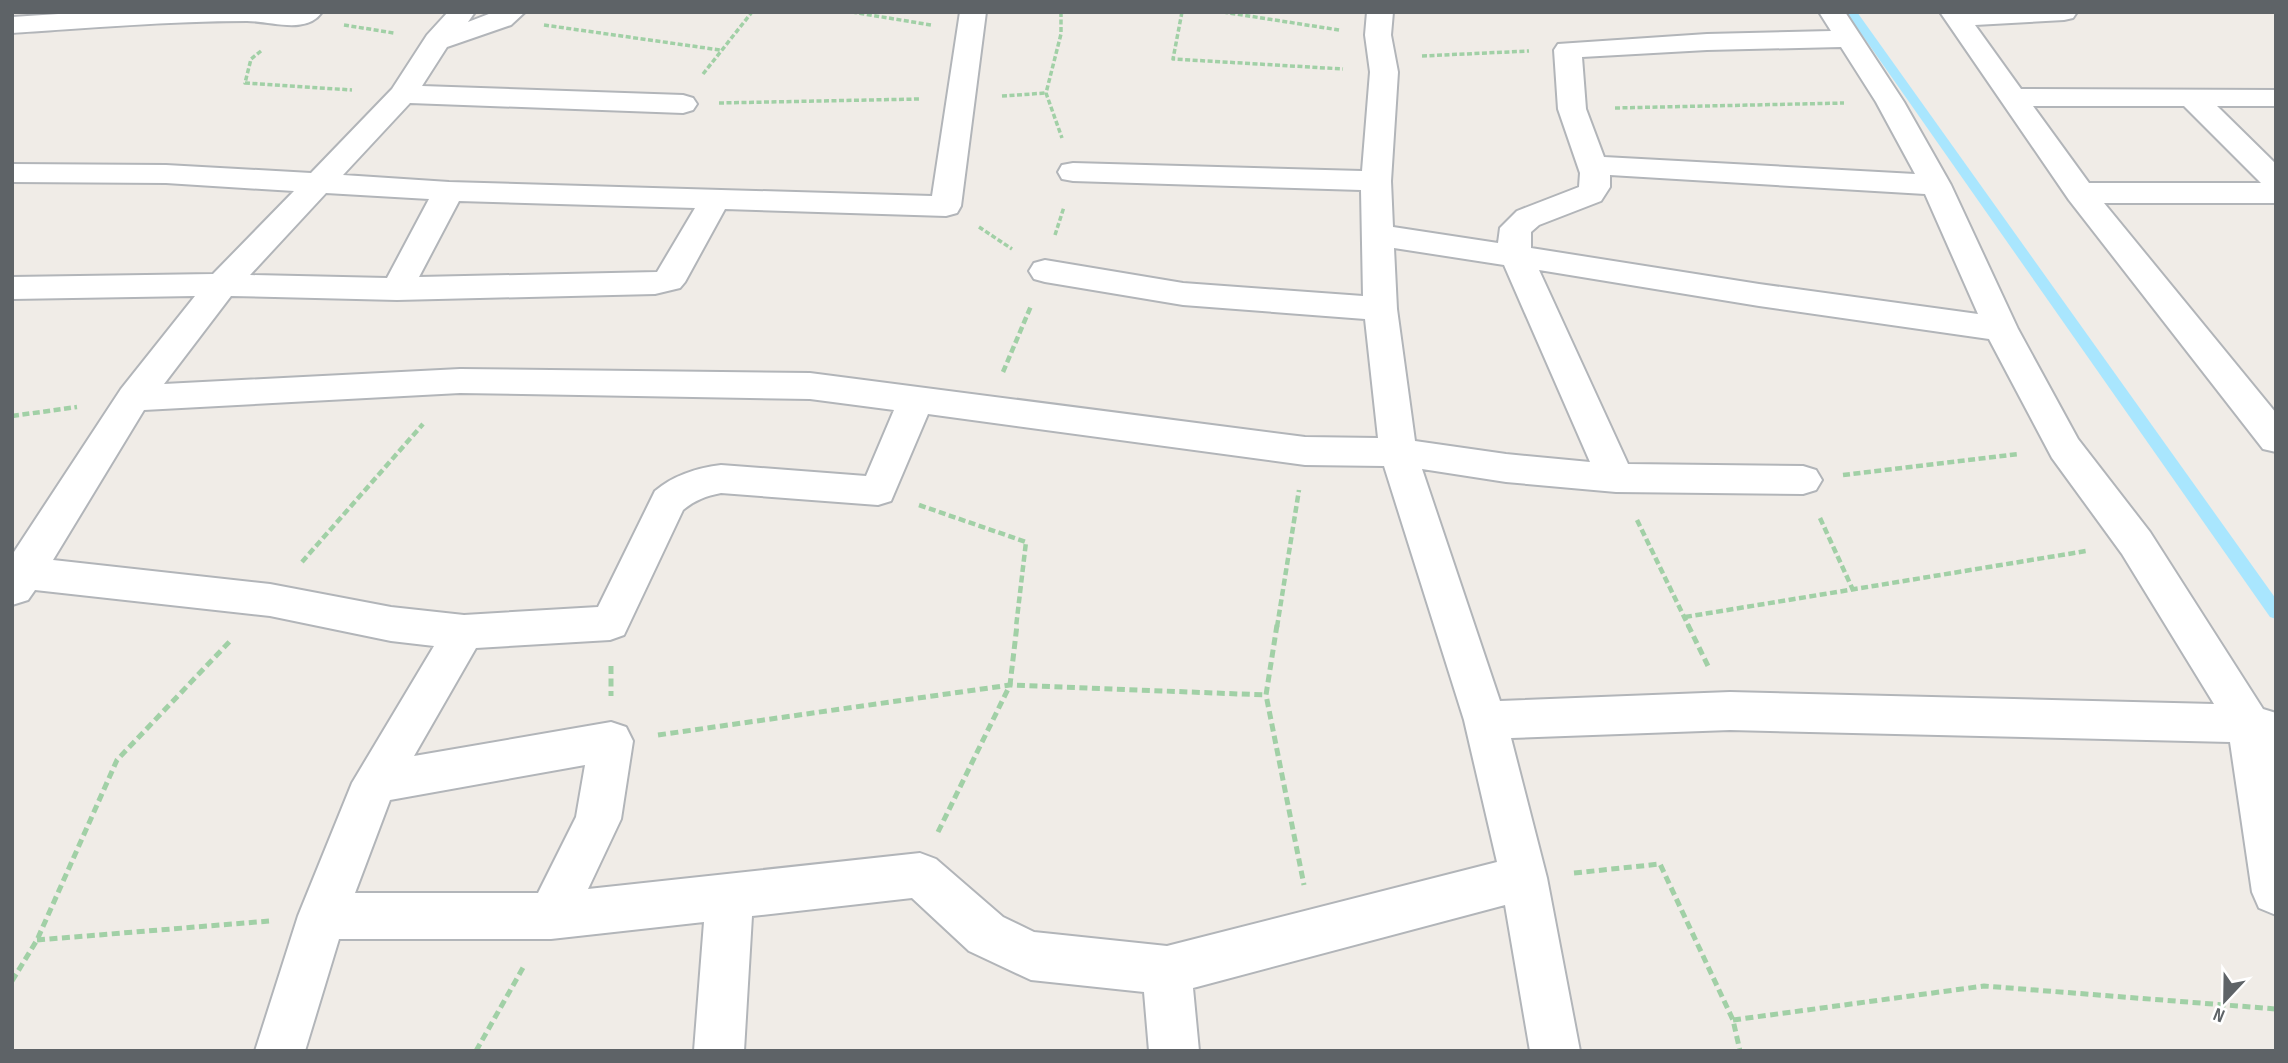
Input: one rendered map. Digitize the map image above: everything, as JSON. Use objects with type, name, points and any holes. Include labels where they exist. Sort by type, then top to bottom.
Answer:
[{"type":"street","points":[[462,12],[437,41],[403,94],[222,285],[133,398],[17,578],[270,600],[391,624],[464,632],[610,623],[668,501],[679,490],[699,482],[721,479],[878,491],[916,399]]},
{"type":"street","points":[[1832,12],[1890,102],[1936,184],[2001,329],[2065,448],[2136,543],[2262,728],[2276,892]]},
{"type":"street","points":[[1955,15],[2064,12]]},
{"type":"street","points":[[12,25],[203,13],[306,15]]},
{"type":"street","points":[[1955,15],[2080,193],[2276,439]]},
{"type":"street","points":[[437,41],[507,16]]},
{"type":"street","points":[[12,173],[166,174],[449,191],[946,206],[972,22]]},
{"type":"street","points":[[1379,24],[1384,72],[1376,181],[1380,309],[1398,452],[1485,720],[1524,878],[1555,1051]]},
{"type":"street","points":[[1616,478],[1517,256],[1514,243],[1516,228],[1528,218],[1590,194],[1596,186],[1596,175],[1572,109],[1568,50],[1703,32],[1849,39]]},
{"type":"street","points":[[403,94],[683,104]]},
{"type":"street","points":[[2013,97],[2276,98]]},
{"type":"street","points":[[2192,98],[2276,181]]},
{"type":"street","points":[[1592,165],[1936,184]]},
{"type":"street","points":[[1073,172],[1376,181]]},
{"type":"street","points":[[397,289],[449,191]]},
{"type":"street","points":[[2080,193],[2276,193]]},
{"type":"street","points":[[12,288],[222,285],[397,289],[655,283],[668,280],[680,266],[715,200]]},
{"type":"street","points":[[1378,235],[1759,295],[2001,329]]},
{"type":"street","points":[[1045,271],[1183,294],[1380,309]]},
{"type":"street","points":[[133,398],[460,381],[810,386],[1305,452],[1398,452],[1506,468],[1616,478],[1803,480]]},
{"type":"street","points":[[280,1051],[322,916],[374,783],[464,632]]},
{"type":"street","points":[[1485,720],[1730,711],[2262,728]]},
{"type":"street","points":[[374,783],[611,741],[598,820],[551,916]]},
{"type":"street","points":[[322,916],[551,916],[920,875],[986,934],[1031,956],[1167,970],[1524,878]]},
{"type":"street","points":[[719,1051],[730,897]]},
{"type":"street","points":[[1167,970],[1174,1051]]},
{"type":"path","points":[[507,16],[720,50],[752,12]]},
{"type":"path","points":[[852,12],[972,22]]},
{"type":"path","points":[[988,409],[1045,271],[1073,172],[1046,93],[1061,34],[1061,12]]},
{"type":"path","points":[[1182,12],[1173,59],[1384,72],[1427,54],[1568,50]]},
{"type":"path","points":[[1223,12],[1379,24]]},
{"type":"path","points":[[403,94],[244,83],[251,59],[306,15],[437,41]]},
{"type":"path","points":[[683,104],[962,98]]},
{"type":"path","points":[[1572,109],[1890,102]]},
{"type":"path","points":[[946,206],[1045,271]]},
{"type":"path","points":[[12,981],[37,940],[117,760],[270,600],[460,381]]},
{"type":"path","points":[[1853,590],[1803,480],[2065,448]]},
{"type":"path","points":[[1305,452],[1266,695],[1314,932]]},
{"type":"path","points":[[1616,478],[1685,617],[2136,543]]},
{"type":"path","points":[[878,491],[1026,542],[1010,685],[943,818],[920,875]]},
{"type":"path","points":[[610,623],[611,741],[1010,685],[1266,695]]},
{"type":"path","points":[[1524,878],[1660,864],[1732,1020],[1740,1051]]},
{"type":"path","points":[[37,940],[322,916]]},
{"type":"path","points":[[476,1051],[551,916]]},
{"type":"path","points":[[1732,1020],[1984,986],[2276,1009]]},
{"type":"waterway","points":[[1851,12],[2276,612]]}]
